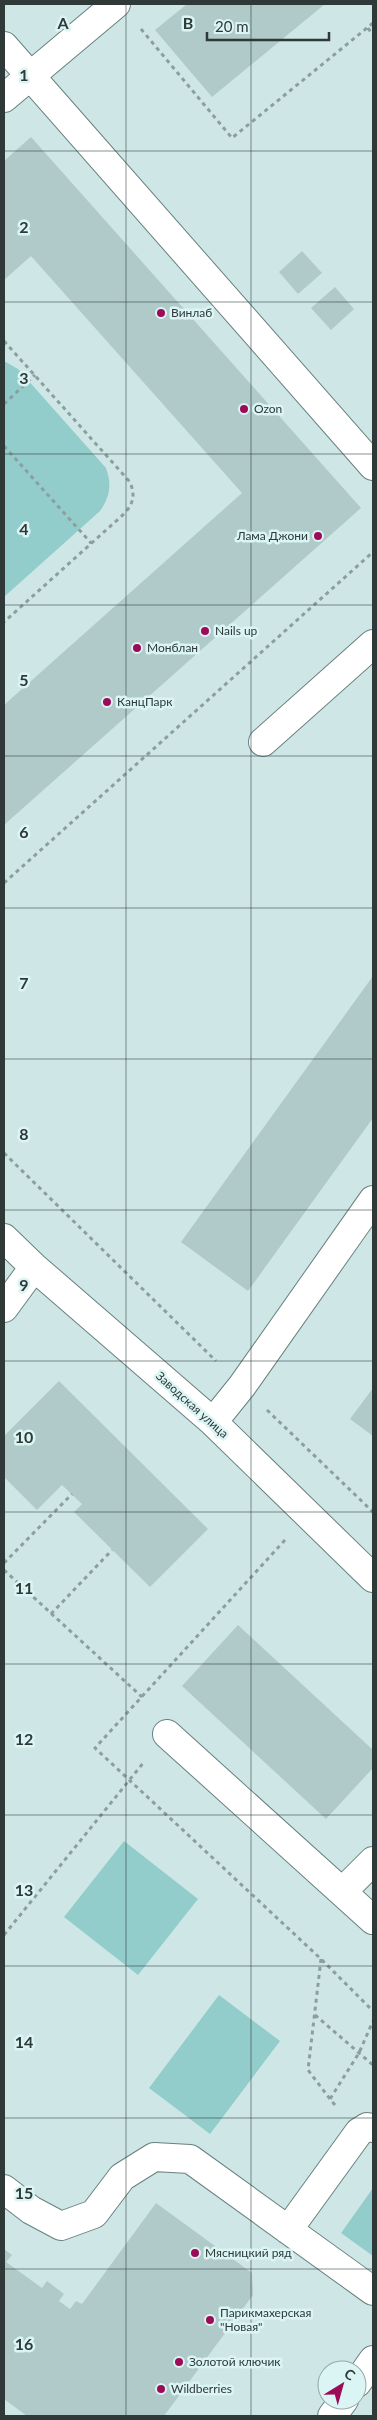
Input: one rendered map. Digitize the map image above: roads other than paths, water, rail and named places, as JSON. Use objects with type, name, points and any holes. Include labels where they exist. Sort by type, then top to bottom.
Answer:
[{"type":"street","points":[[4,98],[116,4]]},
{"type":"street","points":[[4,46],[373,466]]},
{"type":"street","points":[[263,742],[373,644]]},
{"type":"street","points":[[213,1422],[242,1386],[373,1200]]},
{"type":"street","name":"Заводская улица","points":[[4,1238],[34,1267],[213,1422],[373,1578]]},
{"type":"street","points":[[4,1308],[34,1267]]},
{"type":"street","points":[[167,1734],[373,1920]]},
{"type":"street","points":[[342,1892],[373,1861]]},
{"type":"street","points":[[288,2230],[366,2130]]},
{"type":"street","points":[[4,2189],[31,2210],[62,2226],[94,2214],[122,2177],[154,2157],[190,2159],[373,2291]]},
{"type":"place","name":"Винлаб","points":[[161,313]]},
{"type":"place","name":"Ozon","points":[[244,409]]},
{"type":"place","name":"Лама Джони","points":[[318,536]]},
{"type":"place","name":"Nails up","points":[[205,631]]},
{"type":"place","name":"Монблан","points":[[137,648]]},
{"type":"place","name":"КанцПарк","points":[[107,702]]},
{"type":"place","name":"Мясницкий ряд","points":[[195,2253]]},
{"type":"place","name":"Парикмахерская \"Новая\"","points":[[210,2320]]},
{"type":"place","name":"Золотой ключик","points":[[179,2362]]},
{"type":"place","name":"Wildberries","points":[[161,2389]]}]
